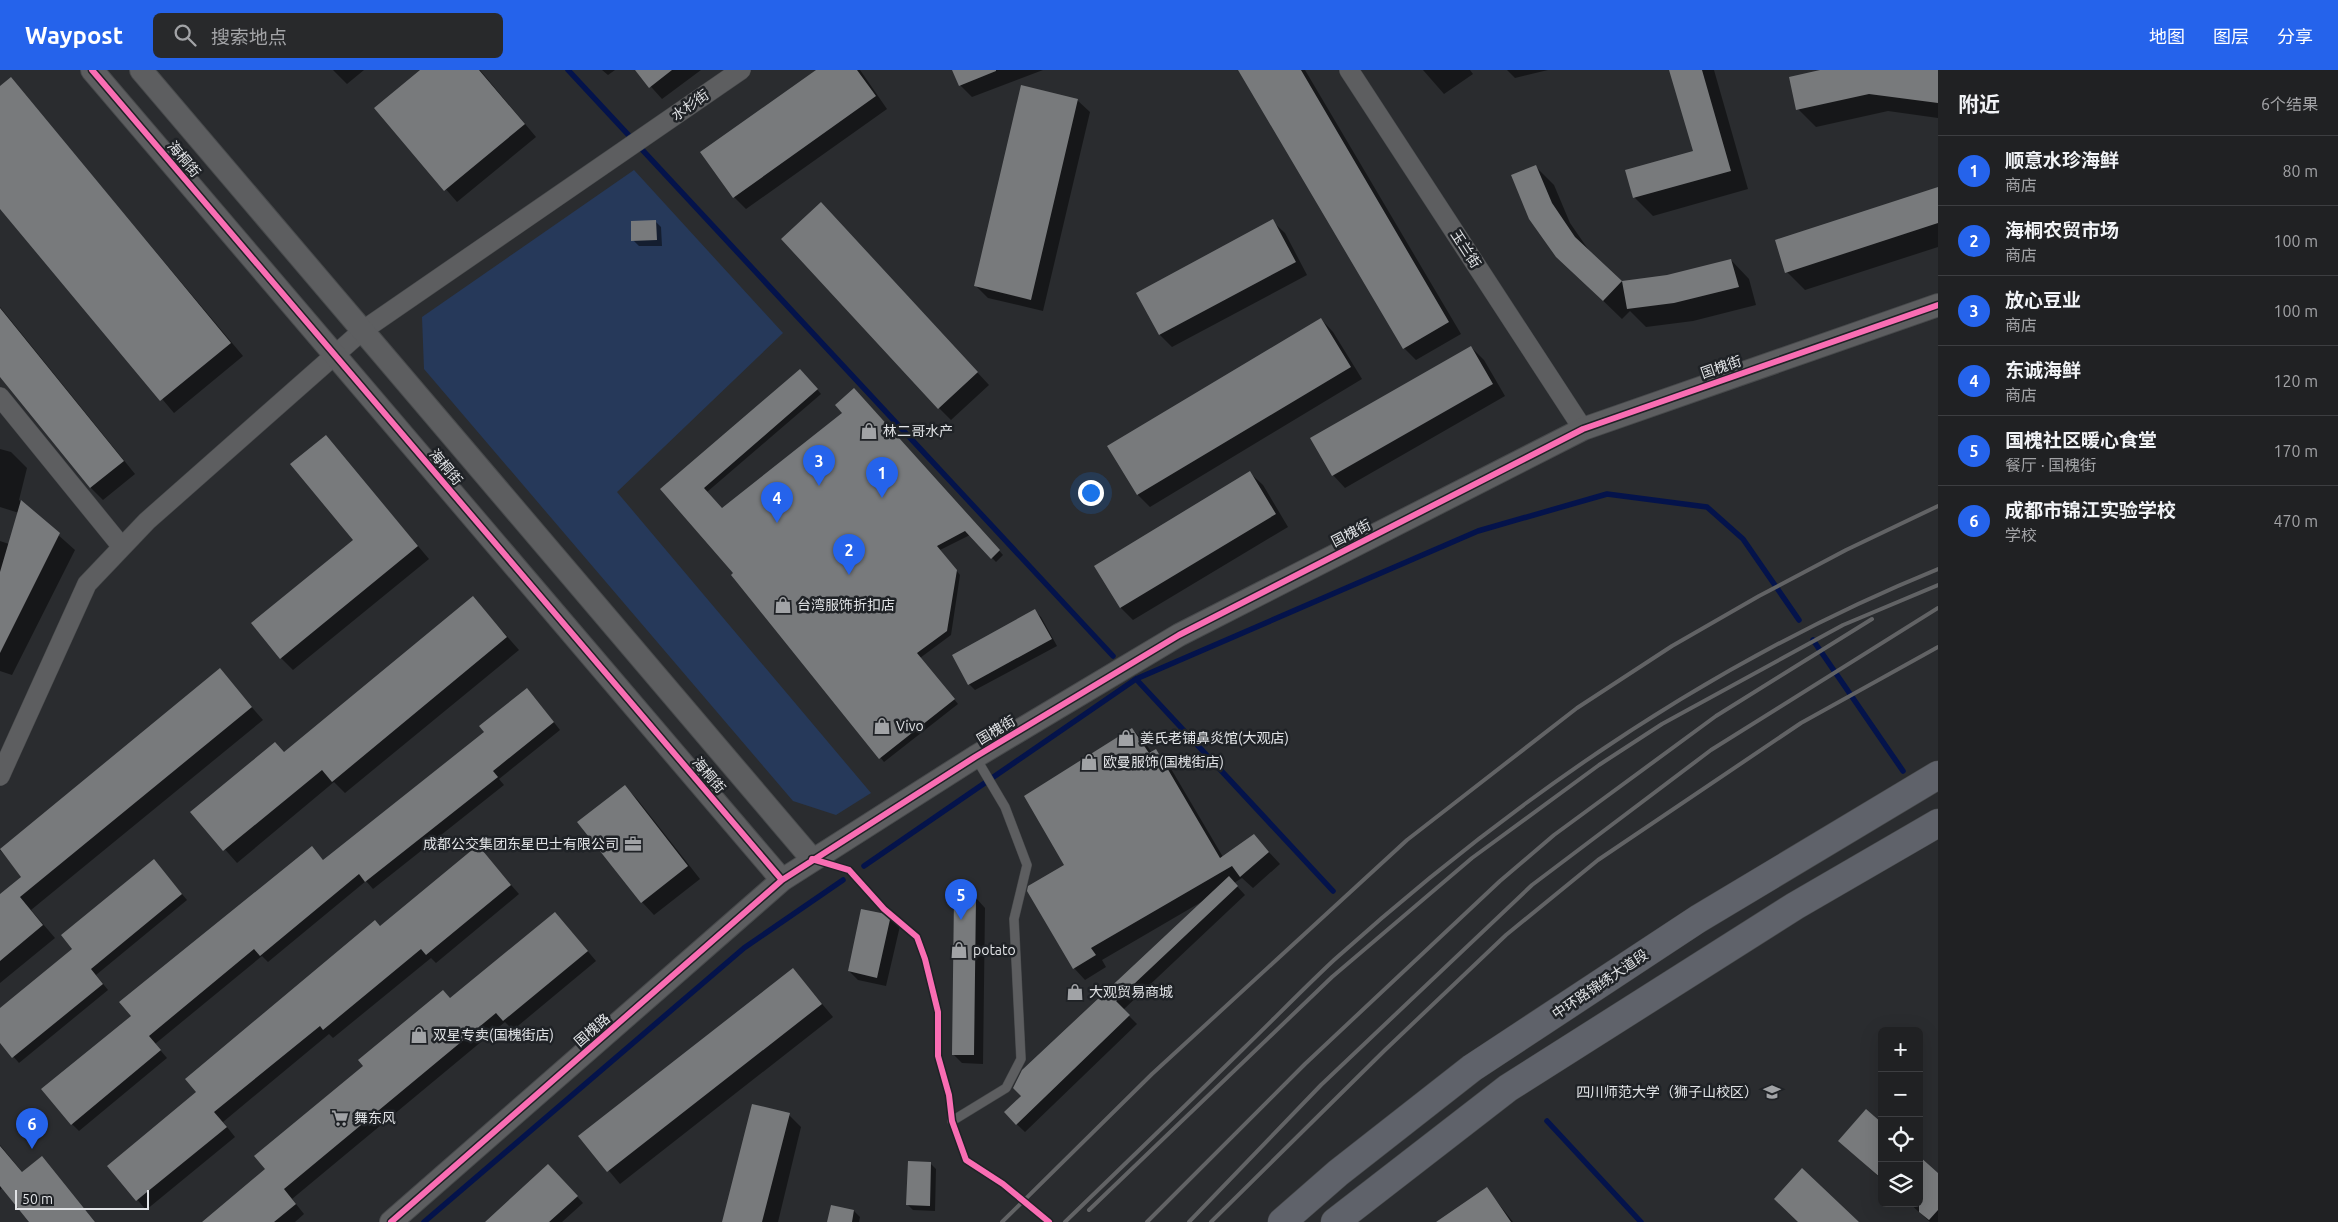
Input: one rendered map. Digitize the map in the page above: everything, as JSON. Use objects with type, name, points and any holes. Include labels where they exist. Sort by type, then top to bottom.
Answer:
[{"type":"main road","name":"中环路锦绣大道段","points":[[1282,1222],[1338,1173],[1472,1068],[1698,919],[1938,775]]},
{"type":"main road","points":[[1335,1222],[1508,1088],[1795,906],[1938,824]]},
{"type":"street","name":"海桐街","points":[[92,70],[782,880]]},
{"type":"street","name":"海桐街","points":[[141,70],[812,860]]},
{"type":"street","name":"水杉街","points":[[0,776],[87,584],[146,521],[362,331],[741,70]]},
{"type":"street","name":"玉兰街","points":[[1349,70],[1583,430]]},
{"type":"street","name":"国槐街","points":[[812,860],[980,765],[1179,635],[1583,430],[1938,305]]},
{"type":"street","points":[[0,397],[122,547]]},
{"type":"street","name":"国槐路","points":[[391,1222],[782,880],[812,860]]},
{"type":"lane","points":[[952,1121],[1006,1088],[1021,1059],[1014,919],[1027,865],[1005,807],[980,765]]},
{"type":"shaded area","points":[[634,170],[783,333],[617,492],[871,793],[836,815],[793,801],[424,369],[422,317]]},
{"type":"building","points":[[420,70],[479,70],[525,124],[444,191],[374,108]]},
{"type":"building","points":[[635,70],[672,70],[649,88]]},
{"type":"building","points":[[816,70],[857,70],[876,96],[733,198],[700,152]]},
{"type":"building","points":[[952,70],[996,70],[996,71],[959,86]]},
{"type":"building","points":[[1238,70],[1301,70],[1449,322],[1403,349]]},
{"type":"building","points":[[1669,70],[1702,70],[1731,171],[1633,198],[1625,170],[1693,151]]},
{"type":"building","points":[[1820,70],[1938,70],[1938,103],[1869,94],[1796,110],[1789,77]]},
{"type":"building","points":[[11,77],[231,343],[160,401],[0,209],[0,86]]},
{"type":"building","points":[[1021,85],[1078,99],[1031,300],[974,286]]},
{"type":"building","points":[[1536,165],[1552,203],[1575,237],[1622,281],[1603,301],[1556,257],[1529,219],[1511,175]]},
{"type":"building","points":[[1938,187],[1938,223],[1785,273],[1775,240]]},
{"type":"building","points":[[821,202],[978,372],[938,409],[781,239]]},
{"type":"building","points":[[1273,219],[1296,262],[1159,335],[1136,293]]},
{"type":"building","points":[[656,220],[657,240],[631,241],[631,221]]},
{"type":"building","points":[[1731,259],[1739,287],[1674,303],[1627,309],[1622,281],[1667,275]]},
{"type":"building","points":[[0,308],[124,461],[90,488],[0,377]]},
{"type":"building","points":[[1321,318],[1351,367],[1137,495],[1107,446]]},
{"type":"building","points":[[1471,346],[1493,384],[1332,476],[1310,438]]},
{"type":"building","points":[[800,369],[818,389],[704,488],[722,508],[842,413],[835,405],[854,388],[1000,550],[991,559],[965,531],[937,546],[957,570],[947,631],[917,653],[955,699],[879,759],[731,575],[733,573],[660,489]]},
{"type":"building","points":[[326,435],[418,546],[280,659],[251,623],[353,540],[290,464]]},
{"type":"building","points":[[1250,471],[1276,514],[1120,608],[1094,566]]},
{"type":"building","points":[[21,500],[60,533],[0,653],[0,572]]},
{"type":"building","points":[[473,596],[507,637],[332,782],[322,770],[223,851],[190,812],[275,742],[284,752]]},
{"type":"building","points":[[1035,609],[1052,639],[968,685],[952,655]]},
{"type":"building","points":[[220,668],[252,707],[20,897],[43,925],[0,961],[0,894],[21,877],[0,849]]},
{"type":"building","points":[[527,688],[554,722],[493,771],[498,777],[365,882],[359,874],[260,956],[254,949],[149,1036],[161,1050],[71,1125],[41,1089],[131,1016],[119,1002],[312,846],[323,860],[484,732],[479,726]]},
{"type":"building","points":[[1132,728],[1149,753],[1156,749],[1220,858],[1254,834],[1269,852],[1240,877],[1232,866],[1091,948],[1096,955],[1073,969],[1027,891],[1028,886],[1064,865],[1024,796]]},
{"type":"building","name":"成都公交集团东星巴士有限公司","points":[[625,785],[688,866],[641,903],[577,822]]},
{"type":"building","points":[[478,845],[511,885],[426,955],[421,949],[323,1030],[320,1026],[214,1112],[227,1127],[136,1201],[107,1166],[196,1092],[185,1079],[375,920],[380,926]]},
{"type":"building","points":[[154,859],[182,894],[91,969],[103,984],[12,1058],[0,1043],[0,1008],[72,949],[61,935]]},
{"type":"building","points":[[1229,876],[1238,886],[1116,1001],[1130,1015],[1016,1125],[1004,1112],[1021,1096],[1013,1088],[1022,1070]]},
{"type":"building","points":[[954,897],[976,897],[974,1055],[952,1055]]},
{"type":"building","points":[[861,909],[891,915],[877,978],[848,971]]},
{"type":"building","points":[[555,912],[588,951],[503,1021],[496,1013],[284,1189],[296,1204],[274,1222],[202,1222],[265,1169],[254,1156],[363,1066],[358,1060],[443,990],[450,998]]},
{"type":"building","points":[[793,968],[822,1004],[607,1172],[578,1136]]},
{"type":"building","points":[[752,1104],[790,1113],[762,1222],[722,1222]]},
{"type":"building","points":[[1866,1109],[1878,1120],[1878,1176],[1838,1141]]},
{"type":"building","points":[[0,1146],[22,1172],[42,1156],[95,1222],[29,1222],[0,1186]]},
{"type":"building","points":[[1923,1160],[1938,1173],[1938,1210],[1929,1220],[1919,1212],[1919,1207],[1923,1207]]},
{"type":"building","points":[[908,1161],[931,1162],[930,1206],[906,1205]]},
{"type":"building","points":[[548,1164],[578,1196],[549,1222],[485,1222]]},
{"type":"building","points":[[1802,1168],[1859,1222],[1798,1222],[1774,1199]]},
{"type":"building","points":[[1487,1187],[1511,1222],[1436,1222]]},
{"type":"building","points":[[831,1205],[854,1210],[852,1222],[827,1222]]},
{"type":"waterway","points":[[568,70],[1113,656]]},
{"type":"waterway","points":[[864,866],[1136,679],[1478,531],[1607,494],[1707,507],[1743,539],[1799,620]]},
{"type":"waterway","points":[[1813,640],[1903,771]]},
{"type":"waterway","points":[[1136,679],[1333,891]]},
{"type":"waterway","points":[[424,1222],[744,948],[843,880]]},
{"type":"waterway","points":[[1547,1121],[1641,1222]]},
{"type":"railway","points":[[1002,1222],[1152,1074],[1407,840],[1577,708],[1672,646],[1759,596],[1846,550],[1938,506]]},
{"type":"railway","points":[[1065,1222],[1334,960],[1472,844],[1619,738],[1696,690],[1774,646],[1855,605],[1938,569]]},
{"type":"railway","points":[[1089,1210],[1332,977],[1472,858],[1599,765],[1662,724],[1843,625],[1938,585]]},
{"type":"railway","points":[[1189,1222],[1321,1085],[1532,885],[1711,750],[1938,608]]},
{"type":"railway","points":[[1147,1222],[1305,1064],[1500,881],[1554,835],[1716,716],[1872,619]]},
{"type":"railway","points":[[1211,1222],[1385,1050],[1506,935],[1598,860],[1801,723],[1938,647]]},
{"type":"cycle path","points":[[92,70],[782,880]]},
{"type":"cycle path","points":[[391,1222],[782,880],[975,757],[1179,635],[1583,429],[1938,305]]},
{"type":"cycle path","points":[[812,859],[849,870],[884,909],[917,937],[925,959],[938,1012],[938,1056],[949,1095],[952,1121],[966,1160],[1003,1184],[1049,1222]]},
{"type":"place","name":"林二哥水产","points":[[869,431]]},
{"type":"place","name":"放心豆业","points":[[819,486]]},
{"type":"place","name":"顺意水珍海鲜","points":[[882,498]]},
{"type":"place","name":"东诚海鲜","points":[[777,523]]},
{"type":"place","name":"海桐农贸市场","points":[[849,575]]},
{"type":"place","name":"台湾服饰折扣店","points":[[783,605]]},
{"type":"place","name":"Vivo","points":[[882,726]]},
{"type":"place","name":"姜氏老铺鼻炎馆(大观店)","points":[[1126,738]]},
{"type":"place","name":"欧曼服饰(国槐街店)","points":[[1089,762]]},
{"type":"place","name":"成都公交集团东星巴士有限公司","points":[[633,844]]},
{"type":"place","name":"国槐社区暖心食堂","points":[[961,920]]},
{"type":"place","name":"potato","points":[[959,950]]},
{"type":"place","name":"大观贸易商城","points":[[1075,992]]},
{"type":"place","name":"双星专卖(国槐街店)","points":[[419,1035]]},
{"type":"place","name":"四川师范大学（狮子山校区）","points":[[1772,1092]]},
{"type":"place","name":"舞东风","points":[[340,1118]]},
{"type":"place","name":"成都市锦江实验学校","points":[[32,1149]]}]
